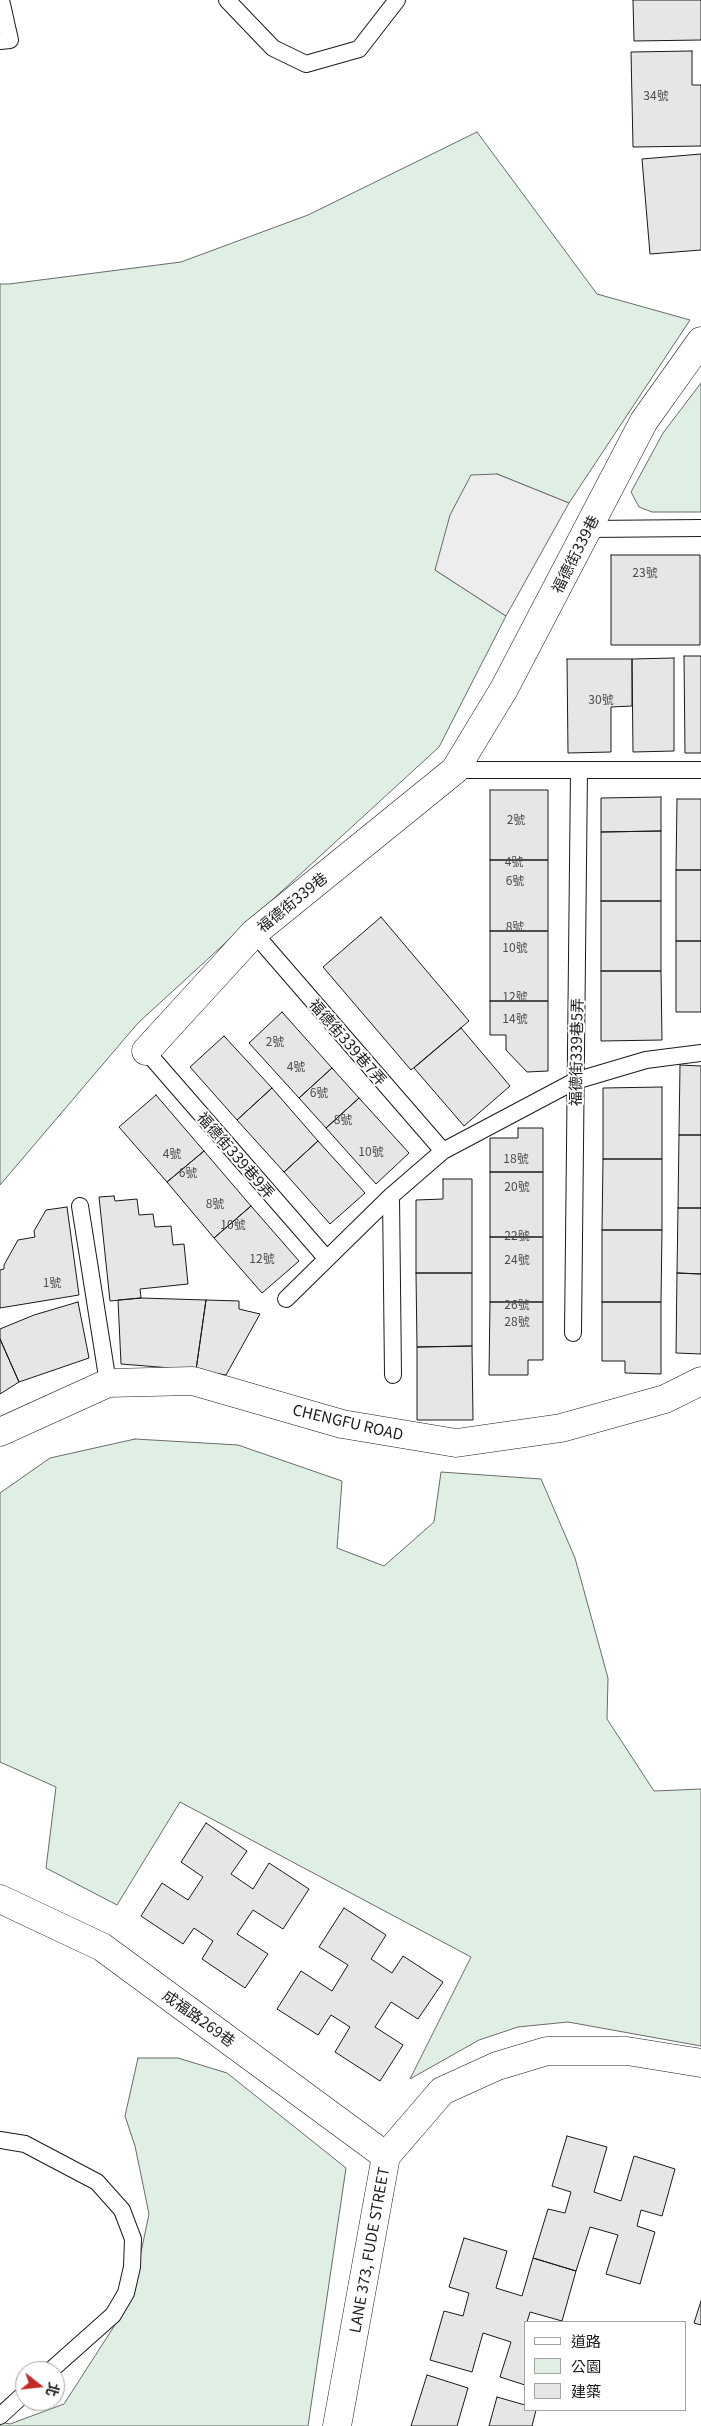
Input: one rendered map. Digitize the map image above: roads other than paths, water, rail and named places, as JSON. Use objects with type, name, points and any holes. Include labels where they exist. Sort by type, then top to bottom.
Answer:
[{"type":"street","name":"福德街339巷","points":[[146,1051],[254,933],[455,770],[504,689],[644,421],[701,341]]},
{"type":"street","name":"CHENGFU ROAD","points":[[0,1432],[108,1383],[193,1381],[342,1424],[456,1443],[562,1428],[665,1399],[701,1381]]},
{"type":"street","name":"成福路269巷","points":[[0,1899],[102,1947],[386,2156]]},
{"type":"street","name":"LANE 373, FUDE STREET","points":[[337,2426],[386,2156],[442,2091],[497,2066],[547,2051],[626,2051],[701,2063]]},
{"type":"lane","points":[[0,41],[10,40],[1,0]]},
{"type":"lane","points":[[227,0],[273,48],[306,64],[359,49],[398,0]]},
{"type":"lane","points":[[588,529],[701,528]]},
{"type":"lane","points":[[455,770],[701,770]]},
{"type":"lane","name":"福德街339巷5弄","points":[[573,1333],[579,770]]},
{"type":"lane","name":"福德街339巷7弄","points":[[254,933],[443,1151]]},
{"type":"lane","name":"福德街339巷9弄","points":[[146,1051],[327,1259]]},
{"type":"lane","points":[[286,1299],[391,1196],[443,1151],[575,1081],[646,1060],[701,1053]]},
{"type":"lane","points":[[391,1196],[393,1375]]},
{"type":"lane","points":[[80,1206],[108,1383]]},
{"type":"lane","points":[[0,2140],[25,2144],[97,2182],[122,2210],[133,2239],[132,2267],[126,2293],[113,2315],[61,2361]]},
{"type":"lane","points":[[0,2416],[15,2402]]}]
